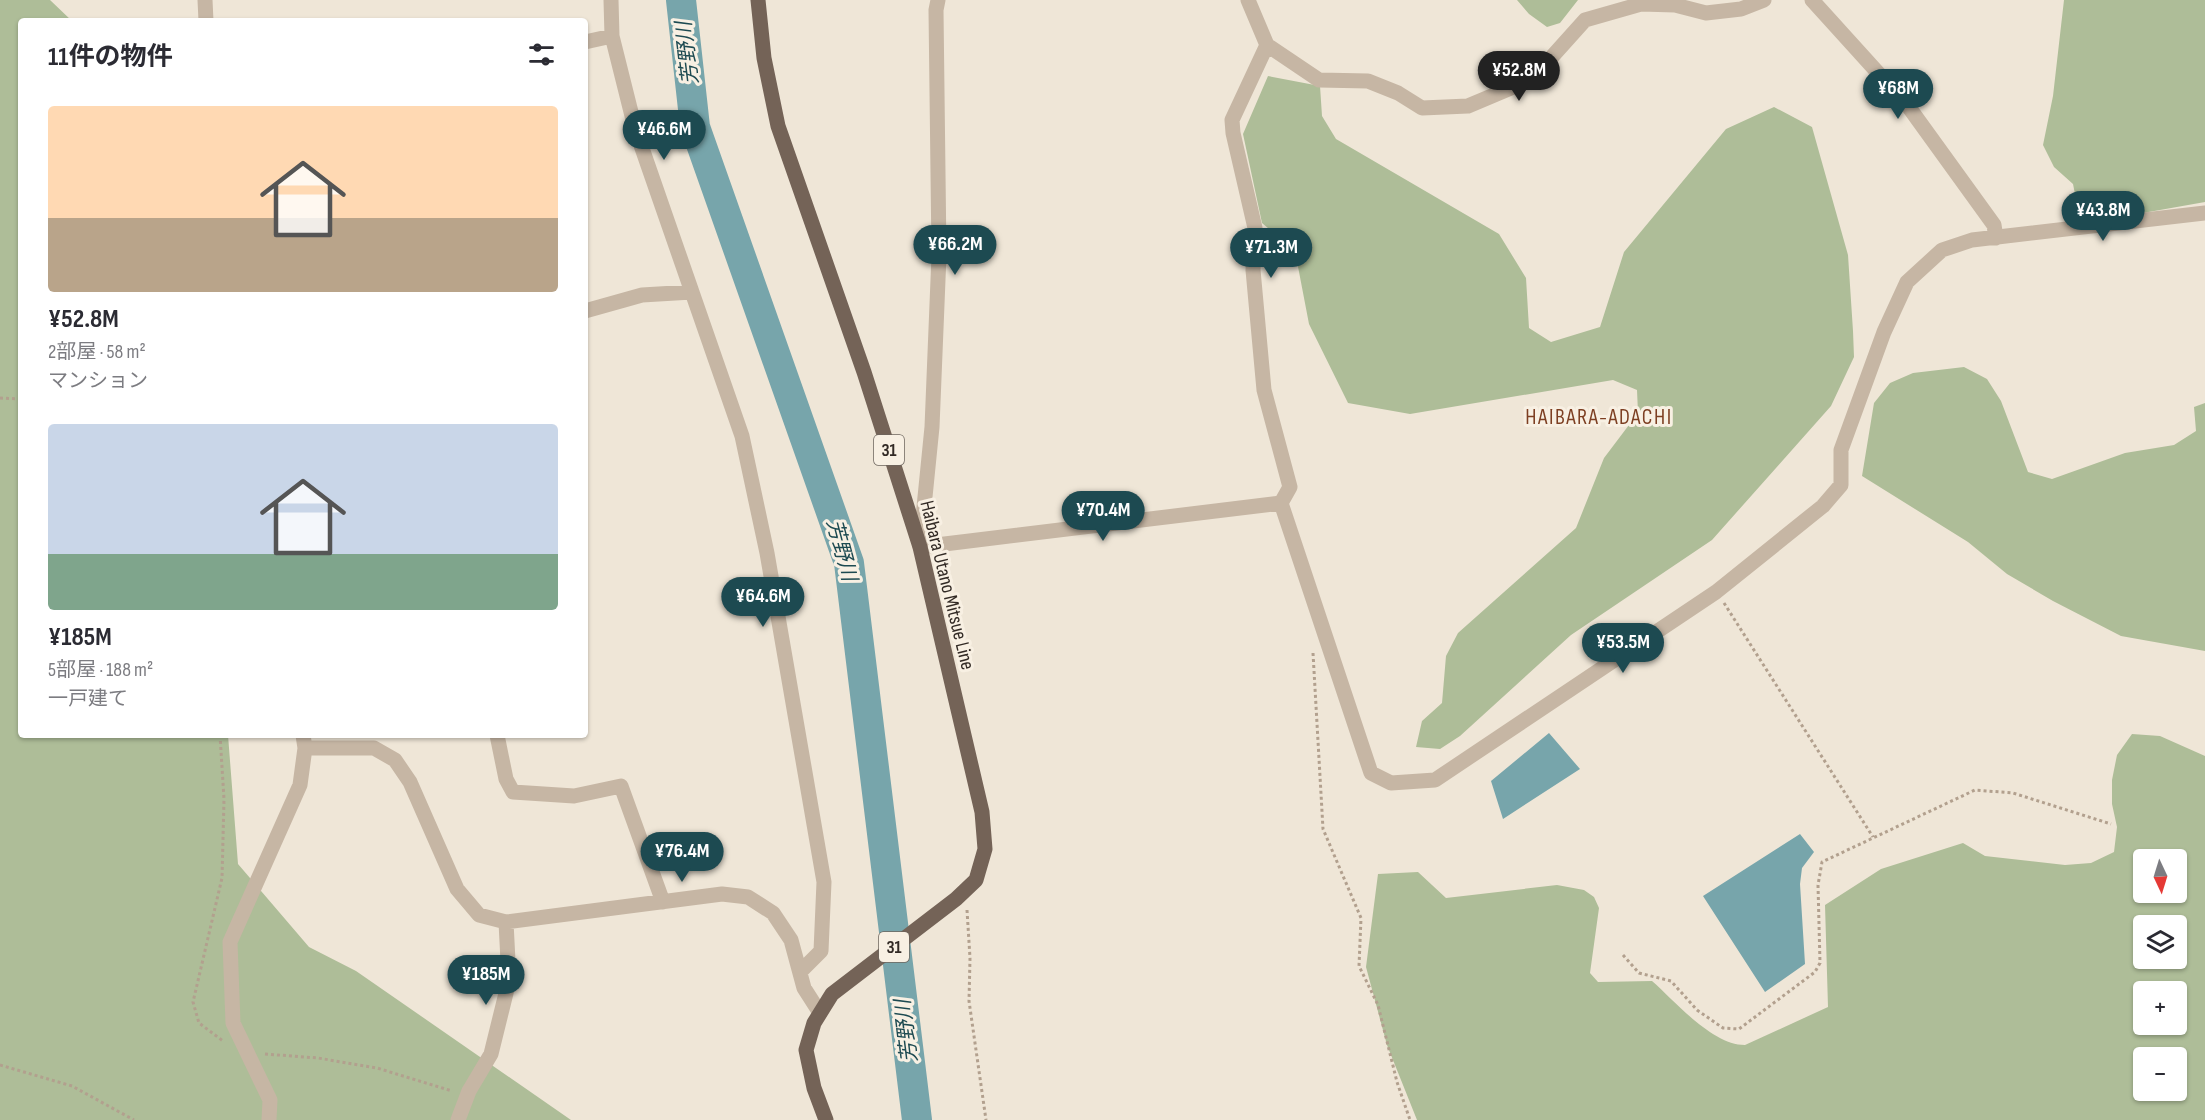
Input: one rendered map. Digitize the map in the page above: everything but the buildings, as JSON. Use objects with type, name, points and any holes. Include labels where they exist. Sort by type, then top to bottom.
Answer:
[{"type":"main road","name":"Haibara Utano Mitsue Line","points":[[758,0],[764,58],[778,126],[864,372],[920,547],[982,812],[985,849],[976,880],[961,895],[832,994],[814,1023],[806,1050],[814,1088],[826,1120]]},
{"type":"street","points":[[205,0],[206,18]]},
{"type":"street","points":[[611,0],[612,36],[635,128],[742,436],[767,553],[824,882],[821,951],[800,972]]},
{"type":"street","points":[[938,0],[936,10],[939,255],[932,428],[920,547],[1281,503]]},
{"type":"street","points":[[1248,0],[1267,45],[1319,80],[1368,81],[1398,93],[1422,108],[1468,106],[1532,79],[1585,20],[1641,4],[1675,5],[1706,13],[1741,9],[1764,0]]},
{"type":"street","points":[[1812,0],[1908,106],[1994,225],[1996,238]]},
{"type":"street","points":[[588,41],[612,36]]},
{"type":"street","points":[[1267,45],[1232,120],[1255,228],[1253,270],[1264,390],[1290,487],[1281,503],[1371,773],[1391,783],[1435,780],[1716,592],[1823,506],[1841,485],[1841,450],[1884,332],[1907,282],[1942,250],[1972,240],[2205,213]]},
{"type":"street","points":[[588,310],[642,295],[692,292]]},
{"type":"street","points":[[498,738],[506,779],[513,792],[574,796],[621,786],[663,902]]},
{"type":"street","points":[[269,1120],[270,1100],[233,1023],[230,942],[300,785],[304,742],[374,748],[395,760],[410,782],[457,889],[479,915],[506,922],[722,894],[748,897],[773,913],[791,940],[804,988],[820,1013]]},
{"type":"street","points":[[458,1120],[469,1091],[491,1054],[509,981],[506,922]]},
{"type":"path","points":[[0,398],[18,399]]},
{"type":"path","points":[[1716,592],[1873,837]]},
{"type":"path","points":[[1312,644],[1323,829],[1361,918],[1359,966],[1378,1005],[1397,1082],[1410,1120]]},
{"type":"path","points":[[220,738],[224,799],[222,878],[193,1002],[199,1023],[224,1042]]},
{"type":"path","points":[[1623,955],[1639,973],[1671,981],[1697,1010],[1723,1028],[1739,1029],[1815,972],[1820,963],[1818,885],[1822,862],[1975,790],[2013,793],[2111,824]]},
{"type":"path","points":[[961,895],[970,958],[969,1001],[986,1120]]},
{"type":"path","points":[[248,1053],[318,1058],[377,1068],[453,1091],[469,1091]]},
{"type":"path","points":[[0,1065],[72,1086],[134,1120]]},
{"type":"green space","points":[[0,0],[50,0],[69,18],[18,18],[18,738],[228,738],[238,864],[309,947],[356,971],[571,1120],[0,1120]]},
{"type":"green space","points":[[1517,0],[1578,0],[1560,23],[1547,27],[1529,14]]},
{"type":"green space","points":[[2064,0],[2205,0],[2205,202],[2081,224],[2073,184],[2054,167],[2043,145],[2053,96]]},
{"type":"green space","points":[[1268,76],[1320,86],[1322,116],[1336,139],[1499,234],[1526,278],[1529,328],[1551,342],[1600,327],[1624,252],[1726,129],[1774,107],[1812,127],[1848,255],[1854,357],[1831,406],[1712,540],[1571,635],[1460,736],[1440,749],[1416,747],[1422,721],[1442,703],[1446,656],[1458,633],[1576,528],[1604,458],[1638,413],[1637,390],[1613,380],[1410,414],[1348,403],[1309,324],[1295,251],[1262,223],[1243,134]]},
{"type":"green space","points":[[1964,367],[1987,379],[2001,401],[2028,472],[2052,479],[2125,453],[2174,445],[2196,431],[2194,407],[2205,403],[2205,651],[2121,636],[2007,574],[1968,542],[1862,476],[1874,403],[1890,383],[1913,373]]},
{"type":"green space","points":[[2132,734],[2160,736],[2205,756],[2205,1120],[1417,1120],[1387,1045],[1366,967],[1378,874],[1418,872],[1446,898],[1557,885],[1584,890],[1594,897],[1599,908],[1590,973],[1598,982],[1652,981],[1707,1030],[1720,1038],[1745,1045],[1828,1007],[1825,905],[1881,869],[1963,843],[1985,856],[2065,865],[2091,863],[2114,852],[2117,827],[2112,804],[2112,780],[2117,755]]},
{"type":"water","points":[[1549,733],[1580,769],[1503,819],[1491,781]]},
{"type":"water","points":[[1800,834],[1814,852],[1802,868],[1800,884],[1805,964],[1765,992],[1703,896]]},
{"type":"waterway","name":"芳野川","points":[[681,0],[695,127],[849,563],[917,1120]]},
{"type":"district","name":"HAIBARA-ADACHI","points":[[1599,416]]}]
